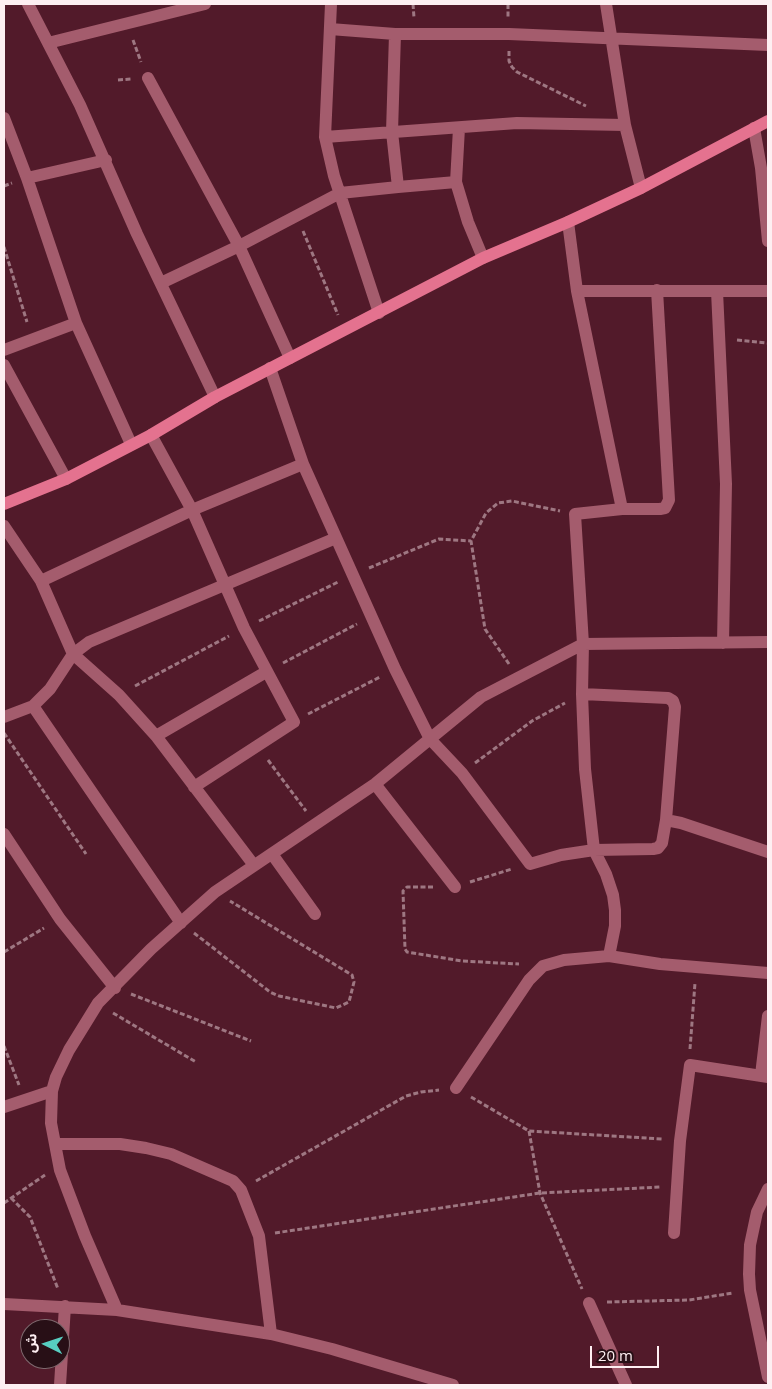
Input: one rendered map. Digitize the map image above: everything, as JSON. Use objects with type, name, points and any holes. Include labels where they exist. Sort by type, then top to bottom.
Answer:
[{"type":"main road","points":[[4,504],[66,479],[344,329],[484,258],[641,188],[768,121]]},
{"type":"street","points":[[28,4],[106,160],[137,234],[215,398]]},
{"type":"street","points":[[48,42],[205,4]]},
{"type":"street","points":[[331,4],[325,137],[334,176],[379,312]]},
{"type":"street","points":[[606,4],[625,125],[641,188]]},
{"type":"street","points":[[330,30],[396,34],[509,34],[768,45]]},
{"type":"street","points":[[396,34],[392,132],[398,187]]},
{"type":"street","points":[[148,78],[239,246],[290,358]]},
{"type":"street","points":[[4,118],[27,178],[76,323],[131,444]]},
{"type":"street","points":[[325,137],[517,123],[625,125]]},
{"type":"street","points":[[459,128],[456,182],[468,222],[484,258]]},
{"type":"street","points":[[754,128],[761,168],[768,241]]},
{"type":"street","points":[[27,178],[106,160]]},
{"type":"street","points":[[161,283],[239,246],[340,193],[456,182]]},
{"type":"street","points":[[568,222],[576,291],[622,509]]},
{"type":"street","points":[[609,956],[615,926],[613,895],[606,874],[594,850],[585,769],[582,694],[583,644],[575,514],[622,509],[665,508],[669,500],[657,290]]},
{"type":"street","points":[[576,291],[768,291]]},
{"type":"street","points":[[718,291],[726,484],[723,643]]},
{"type":"street","points":[[4,350],[76,323]]},
{"type":"street","points":[[4,365],[66,479]]},
{"type":"street","points":[[270,368],[304,464],[371,617],[430,740],[462,772],[530,864],[561,855],[594,850],[653,850],[662,843],[666,820],[675,707],[673,701],[668,698],[582,694]]},
{"type":"street","points":[[150,435],[192,510],[244,628],[294,722],[194,787]]},
{"type":"street","points":[[41,581],[192,510],[304,464]]},
{"type":"street","points":[[4,526],[41,581],[73,654],[119,695],[156,736],[253,864]]},
{"type":"street","points":[[4,717],[33,706],[50,689],[73,654],[89,642],[336,538]]},
{"type":"street","points":[[117,1310],[85,1236],[60,1170],[51,1123],[52,1091],[56,1077],[69,1050],[98,1003],[151,949],[215,892],[253,864],[272,854],[375,784],[481,697],[518,677],[583,644],[768,642]]},
{"type":"street","points":[[156,736],[266,672]]},
{"type":"street","points":[[33,706],[181,923]]},
{"type":"street","points":[[375,784],[455,887]]},
{"type":"street","points":[[666,820],[768,852]]},
{"type":"street","points":[[4,834],[60,919],[114,988]]},
{"type":"street","points":[[272,854],[315,914]]},
{"type":"street","points":[[456,1088],[529,980],[543,966],[564,960],[609,956],[660,964],[768,973]]},
{"type":"street","points":[[674,1233],[680,1141],[690,1065],[764,1076],[768,1016]]},
{"type":"street","points":[[4,1107],[52,1091]]},
{"type":"street","points":[[55,1144],[120,1144],[146,1148],[171,1154],[233,1181],[241,1190],[259,1236],[271,1334]]},
{"type":"street","points":[[768,1189],[757,1212],[750,1245],[750,1290],[763,1334],[768,1377]]},
{"type":"street","points":[[589,1303],[626,1385]]},
{"type":"street","points":[[4,1304],[117,1310],[271,1334],[332,1349],[453,1385]]},
{"type":"street","points":[[60,1385],[65,1306]]},
{"type":"path","points":[[126,24],[148,78]]},
{"type":"path","points":[[512,67],[517,72],[592,109]]},
{"type":"path","points":[[297,216],[344,329]]},
{"type":"path","points":[[4,246],[32,340]]},
{"type":"path","points":[[721,338],[768,343]]},
{"type":"path","points":[[518,677],[485,629],[471,541],[486,512],[498,504],[512,501],[575,514]]},
{"type":"path","points":[[119,695],[244,628],[353,575],[439,539],[471,541]]},
{"type":"path","points":[[266,672],[371,617]]},
{"type":"path","points":[[294,722],[395,669]]},
{"type":"path","points":[[462,772],[532,721],[582,694]]},
{"type":"path","points":[[4,733],[86,854]]},
{"type":"path","points":[[258,745],[315,824]]},
{"type":"path","points":[[530,864],[455,887],[404,888],[405,949],[407,952],[462,961],[543,966]]},
{"type":"path","points":[[181,923],[270,992],[279,996],[336,1008],[349,1002],[354,982],[352,975],[215,892]]},
{"type":"path","points":[[4,952],[60,919]]},
{"type":"path","points":[[690,1065],[690,1038],[696,966]]},
{"type":"path","points":[[114,988],[251,1041]]},
{"type":"path","points":[[98,1003],[196,1062]]},
{"type":"path","points":[[4,1046],[25,1099]]},
{"type":"path","points":[[241,1190],[406,1096],[421,1092],[456,1088],[529,1131],[680,1141]]},
{"type":"path","points":[[529,1131],[540,1193],[589,1303],[689,1300],[750,1290]]},
{"type":"path","points":[[4,1203],[45,1175],[60,1170]]},
{"type":"path","points":[[259,1236],[540,1193],[678,1186]]},
{"type":"path","points":[[11,1198],[30,1217],[65,1306]]}]
